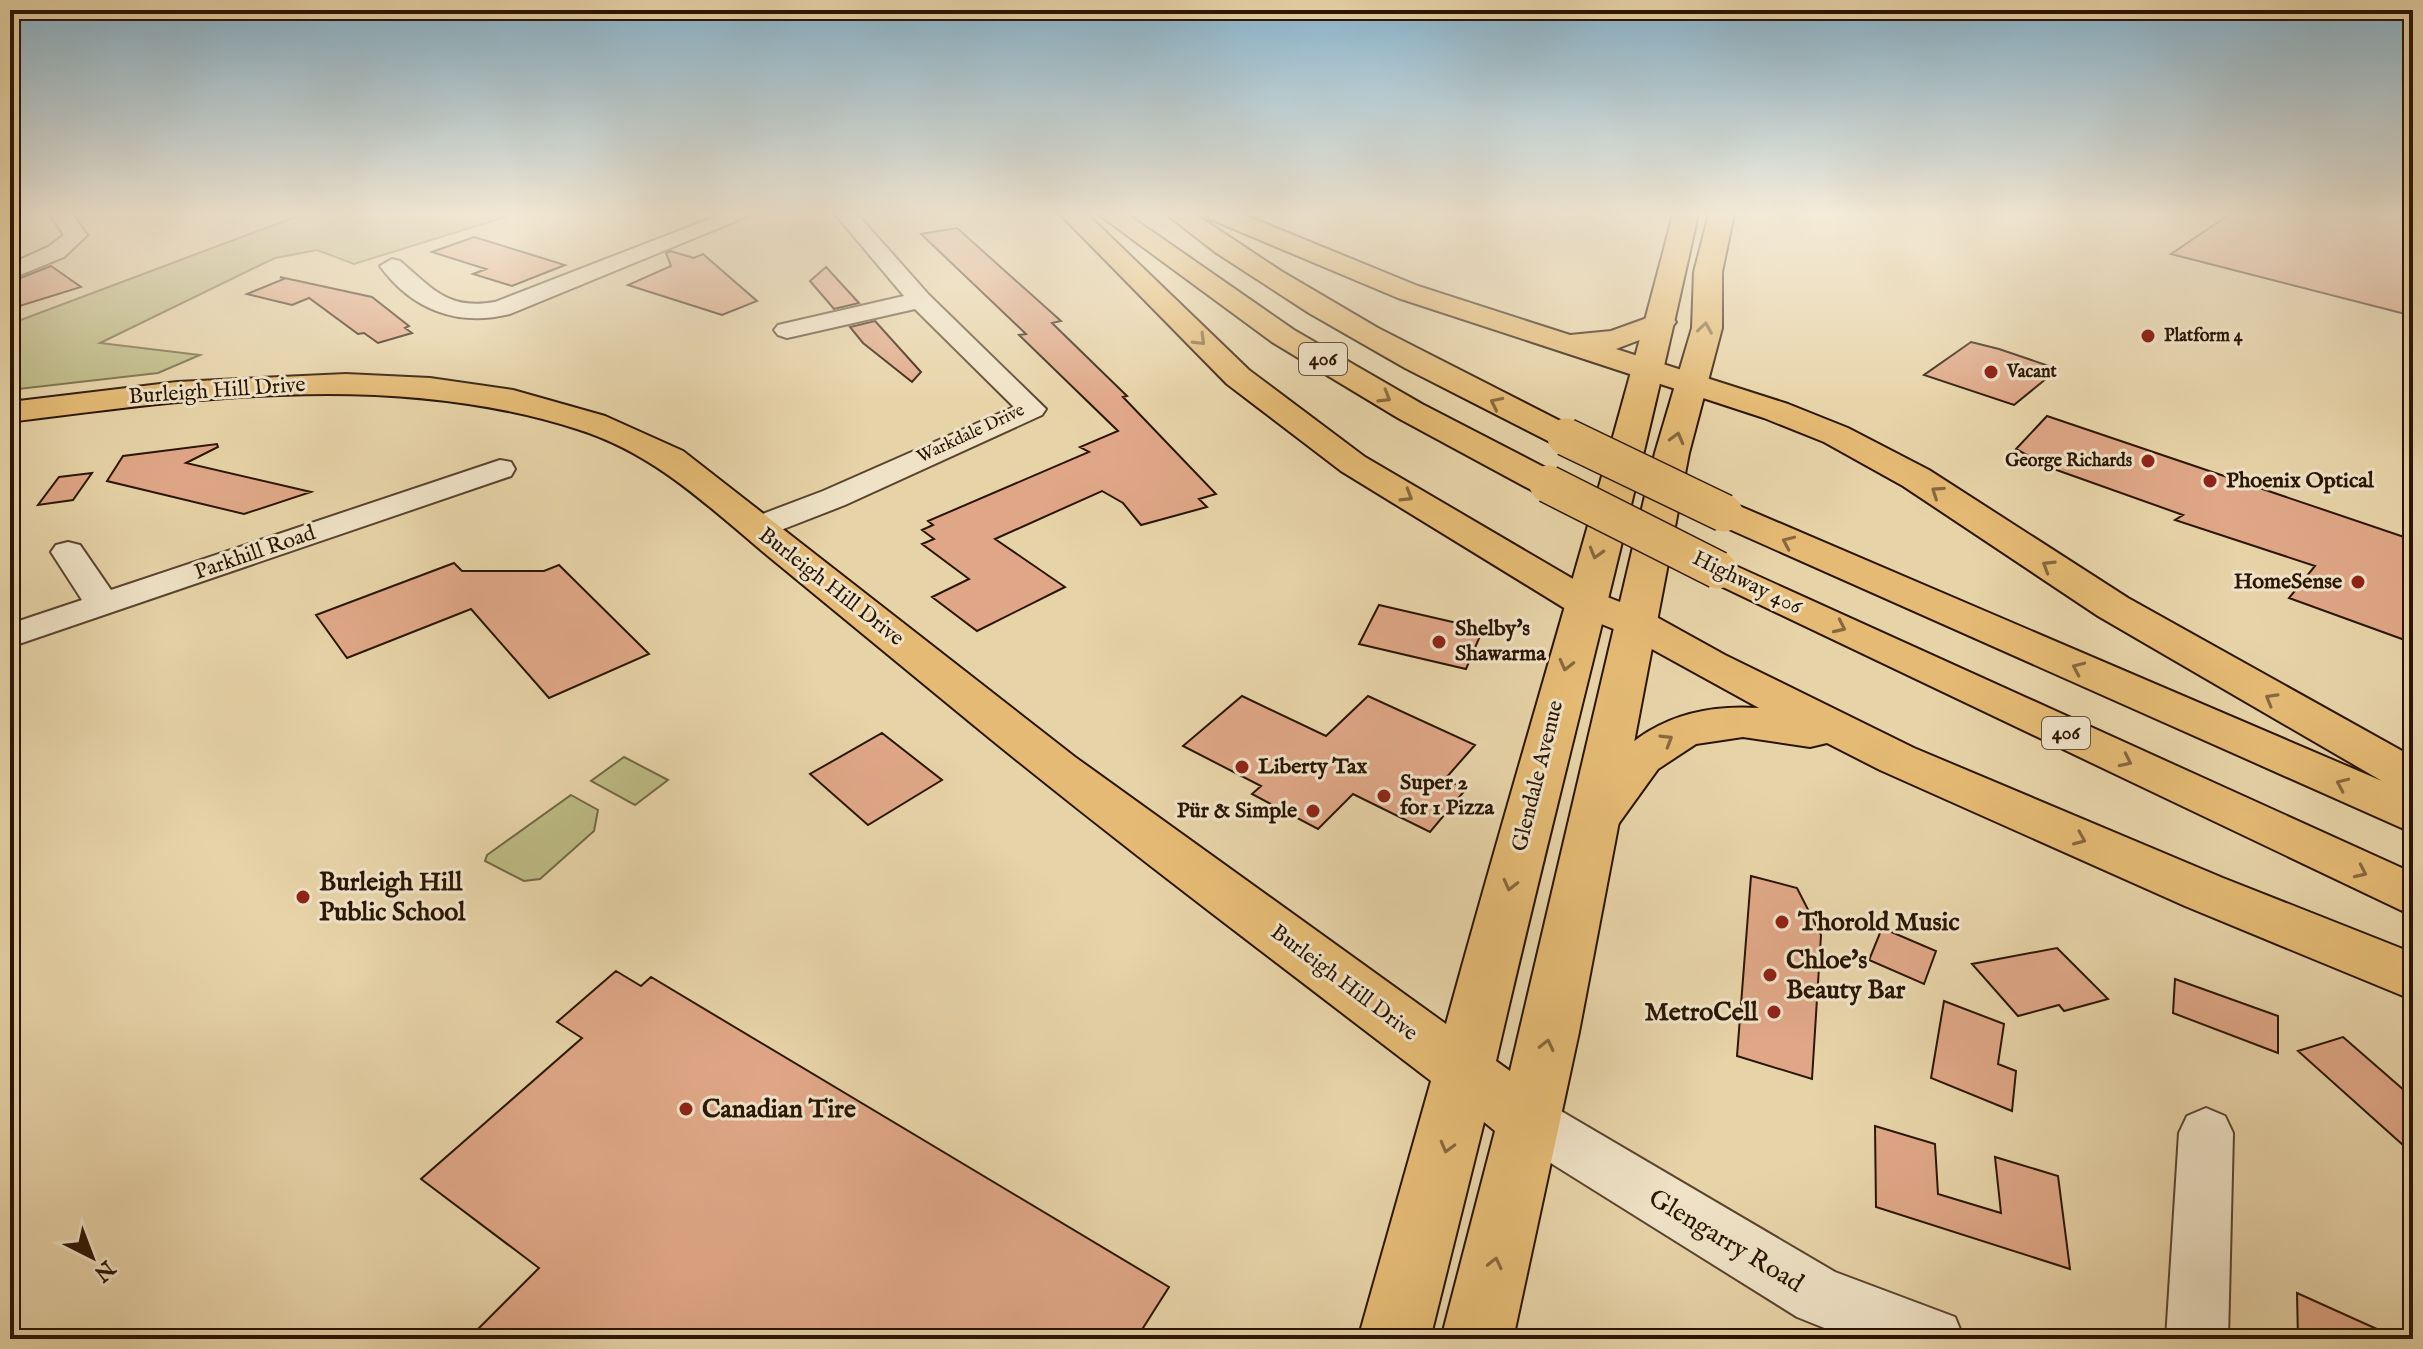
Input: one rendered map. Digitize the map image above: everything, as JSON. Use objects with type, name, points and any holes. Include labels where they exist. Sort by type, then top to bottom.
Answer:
[{"type":"main road","points":[[1136,277],[1238,377],[1353,464],[1583,602],[1636,623],[1710,665],[1884,753],[2413,977]]},
{"type":"main road","name":"Highway 406","points":[[1199,277],[1283,336],[1410,411],[1548,484],[1718,570],[2413,896]]},
{"type":"main road","name":"406","points":[[1267,277],[1428,371],[1724,513],[2413,815]]},
{"type":"main road","points":[[1372,277],[1408,292],[1691,383],[1836,435],[1916,478],[2113,607],[2413,778]]},
{"type":"main road","name":"Glendale Avenue","points":[[1394,1339],[1450,1134],[1463,1071],[1583,602],[1649,370],[1671,277]]},
{"type":"main road","points":[[1477,1339],[1530,1121],[1636,623],[1691,383],[1707,328],[1708,277]]},
{"type":"main road","points":[[1535,333],[1576,342],[1616,340],[1661,322]]},
{"type":"main road","name":"Burleigh Hill Drive","points":[[10,412],[214,388],[278,384],[417,386],[474,394],[568,414],[627,435],[671,458],[1058,769],[1530,1121]]},
{"type":"main road","points":[[1596,817],[1640,759],[1671,736],[1735,720],[1770,722],[1822,735],[2009,808]]},
{"type":"street","points":[[405,277],[447,311],[463,315],[501,309],[583,277]]},
{"type":"street","name":"Warkdale Drive","points":[[756,528],[834,498],[1032,409],[900,277]]},
{"type":"street","points":[[787,330],[920,300]]},
{"type":"street","name":"Parkhill Road","points":[[10,636],[500,469]]},
{"type":"street","points":[[68,552],[103,605]]},
{"type":"street","name":"Glengarry Road","points":[[1530,1121],[1818,1296],[1933,1339]]},
{"type":"street","points":[[2197,1339],[2206,1133]]},
{"type":"shaded area","points":[[135,277],[236,277],[100,343],[200,355],[158,373],[10,390],[10,324]]},
{"type":"shaded area","points":[[624,757],[668,780],[635,805],[591,781]]},
{"type":"shaded area","points":[[571,795],[598,810],[594,831],[540,879],[524,881],[485,861],[487,855]]},
{"type":"building","points":[[23,277],[67,277],[81,287],[10,309],[10,282]]},
{"type":"building","points":[[280,277],[372,297],[409,326],[405,328],[412,333],[378,343],[364,333],[358,334],[309,298],[292,305],[247,294],[284,279]]},
{"type":"building","points":[[483,277],[535,277],[512,286]]},
{"type":"building","points":[[646,277],[729,277],[757,301],[722,315],[628,285]]},
{"type":"building","points":[[815,277],[835,277],[859,303],[834,309],[810,281]]},
{"type":"building","points":[[966,277],[1012,277],[1061,321],[1052,323],[1127,396],[1123,397],[1216,494],[1199,499],[1207,507],[1141,525],[1123,503],[1102,491],[995,539],[1065,587],[977,631],[932,597],[969,579],[922,544],[934,539],[922,530],[933,525],[928,521],[1089,452],[1080,447],[1118,431],[1019,335],[1026,334]]},
{"type":"building","points":[[2261,277],[2413,277],[2413,316]]},
{"type":"building","points":[[875,321],[921,372],[912,382],[863,343],[850,327]]},
{"type":"building","name":"Vacant","points":[[1971,342],[2058,369],[2014,405],[1924,375]]},
{"type":"building","points":[[2047,416],[2413,540],[2413,643],[2289,598],[2315,566],[2175,520],[2183,515],[2051,468],[2016,449]]},
{"type":"building","points":[[217,444],[218,447],[186,463],[311,492],[244,514],[107,481],[123,456]]},
{"type":"building","points":[[92,473],[73,500],[38,505],[59,477]]},
{"type":"building","points":[[454,563],[462,571],[544,571],[559,565],[649,654],[549,698],[471,609],[347,658],[316,615]]},
{"type":"building","points":[[1379,605],[1483,629],[1466,669],[1359,644]]},
{"type":"building","points":[[1242,696],[1326,736],[1368,696],[1475,745],[1445,779],[1466,789],[1430,832],[1353,794],[1318,829],[1252,794],[1261,786],[1183,746]]},
{"type":"building","points":[[882,733],[942,780],[868,825],[810,774]]},
{"type":"building","points":[[1751,876],[1797,888],[1821,935],[1812,1079],[1737,1056]]},
{"type":"building","points":[[1882,928],[1936,951],[1924,984],[1869,960]]},
{"type":"building","points":[[2057,948],[2108,999],[2064,1011],[2059,1005],[2018,1016],[1972,964]]},
{"type":"building","name":"Canadian Tire","points":[[616,971],[641,986],[651,977],[1169,1287],[1136,1339],[468,1339],[539,1268],[421,1179],[582,1038],[557,1022]]},
{"type":"building","points":[[2175,979],[2278,1016],[2278,1053],[2173,1013]]},
{"type":"building","points":[[1944,1001],[2004,1024],[1998,1064],[2016,1071],[2012,1111],[1931,1078]]},
{"type":"building","points":[[2343,1037],[2413,1098],[2413,1154],[2298,1051]]},
{"type":"building","points":[[1875,1126],[1935,1144],[1938,1194],[2001,1213],[1995,1157],[2058,1176],[2070,1269],[1876,1207]]},
{"type":"building","points":[[2297,1293],[2399,1339],[2298,1339]]},
{"type":"place","name":"Platform 4","points":[[2148,336]]},
{"type":"place","name":"Vacant","points":[[1991,372]]},
{"type":"place","name":"George Richards","points":[[2148,461]]},
{"type":"place","name":"Phoenix Optical","points":[[2210,481]]},
{"type":"place","name":"HomeSense","points":[[2358,582]]},
{"type":"place","name":"Shelby's Shawarma","points":[[1439,642]]},
{"type":"place","name":"Liberty Tax","points":[[1242,767]]},
{"type":"place","name":"Super 2 for 1 Pizza","points":[[1384,796]]},
{"type":"place","name":"Pür & Simple","points":[[1313,811]]},
{"type":"place","name":"Burleigh Hill Public School","points":[[303,897]]},
{"type":"place","name":"Thorold Music","points":[[1782,922]]},
{"type":"place","name":"Chloe's Beauty Bar","points":[[1770,975]]},
{"type":"place","name":"MetroCell","points":[[1774,1012]]},
{"type":"place","name":"Canadian Tire","points":[[686,1109]]}]
